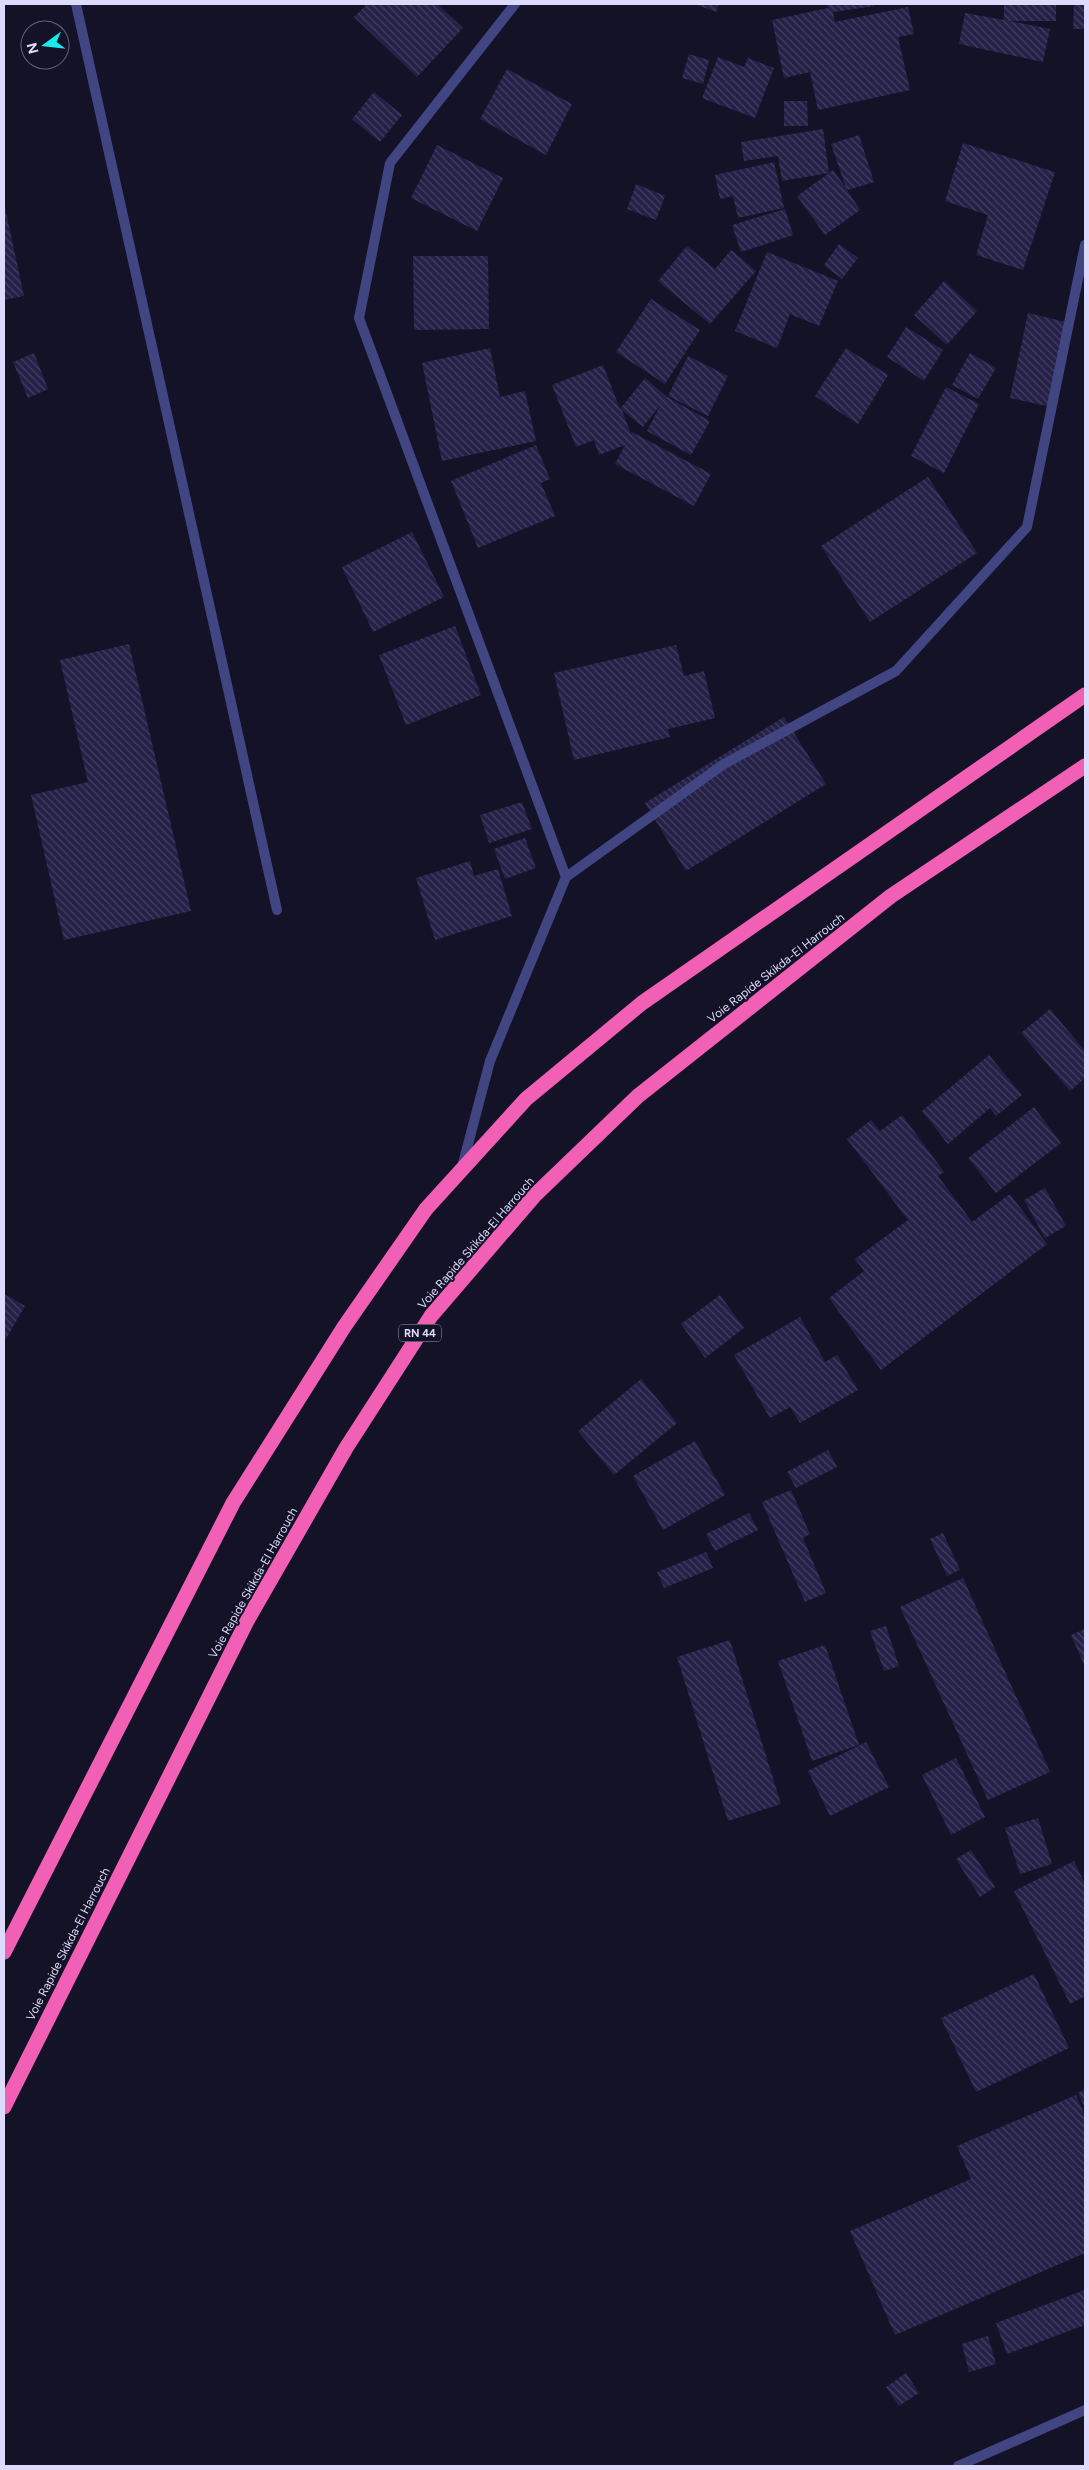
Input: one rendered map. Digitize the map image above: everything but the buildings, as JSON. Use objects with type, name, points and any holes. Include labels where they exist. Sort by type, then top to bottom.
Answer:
[{"type":"highway","points":[[4,1952],[234,1503],[344,1327],[426,1209],[526,1099],[642,1003],[1085,695]]},
{"type":"highway","name":"Voie Rapide Skikda-El Harrouch","points":[[4,2107],[247,1621],[346,1448],[431,1316],[535,1195],[638,1096],[891,896],[1085,766]]},
{"type":"street","points":[[76,4],[276,910]]},
{"type":"street","points":[[515,4],[390,163],[359,318],[566,877]]},
{"type":"street","points":[[462,1170],[490,1061],[566,877],[724,764],[896,671],[1027,527],[1085,245]]},
{"type":"street","points":[[958,2466],[1085,2410]]}]
